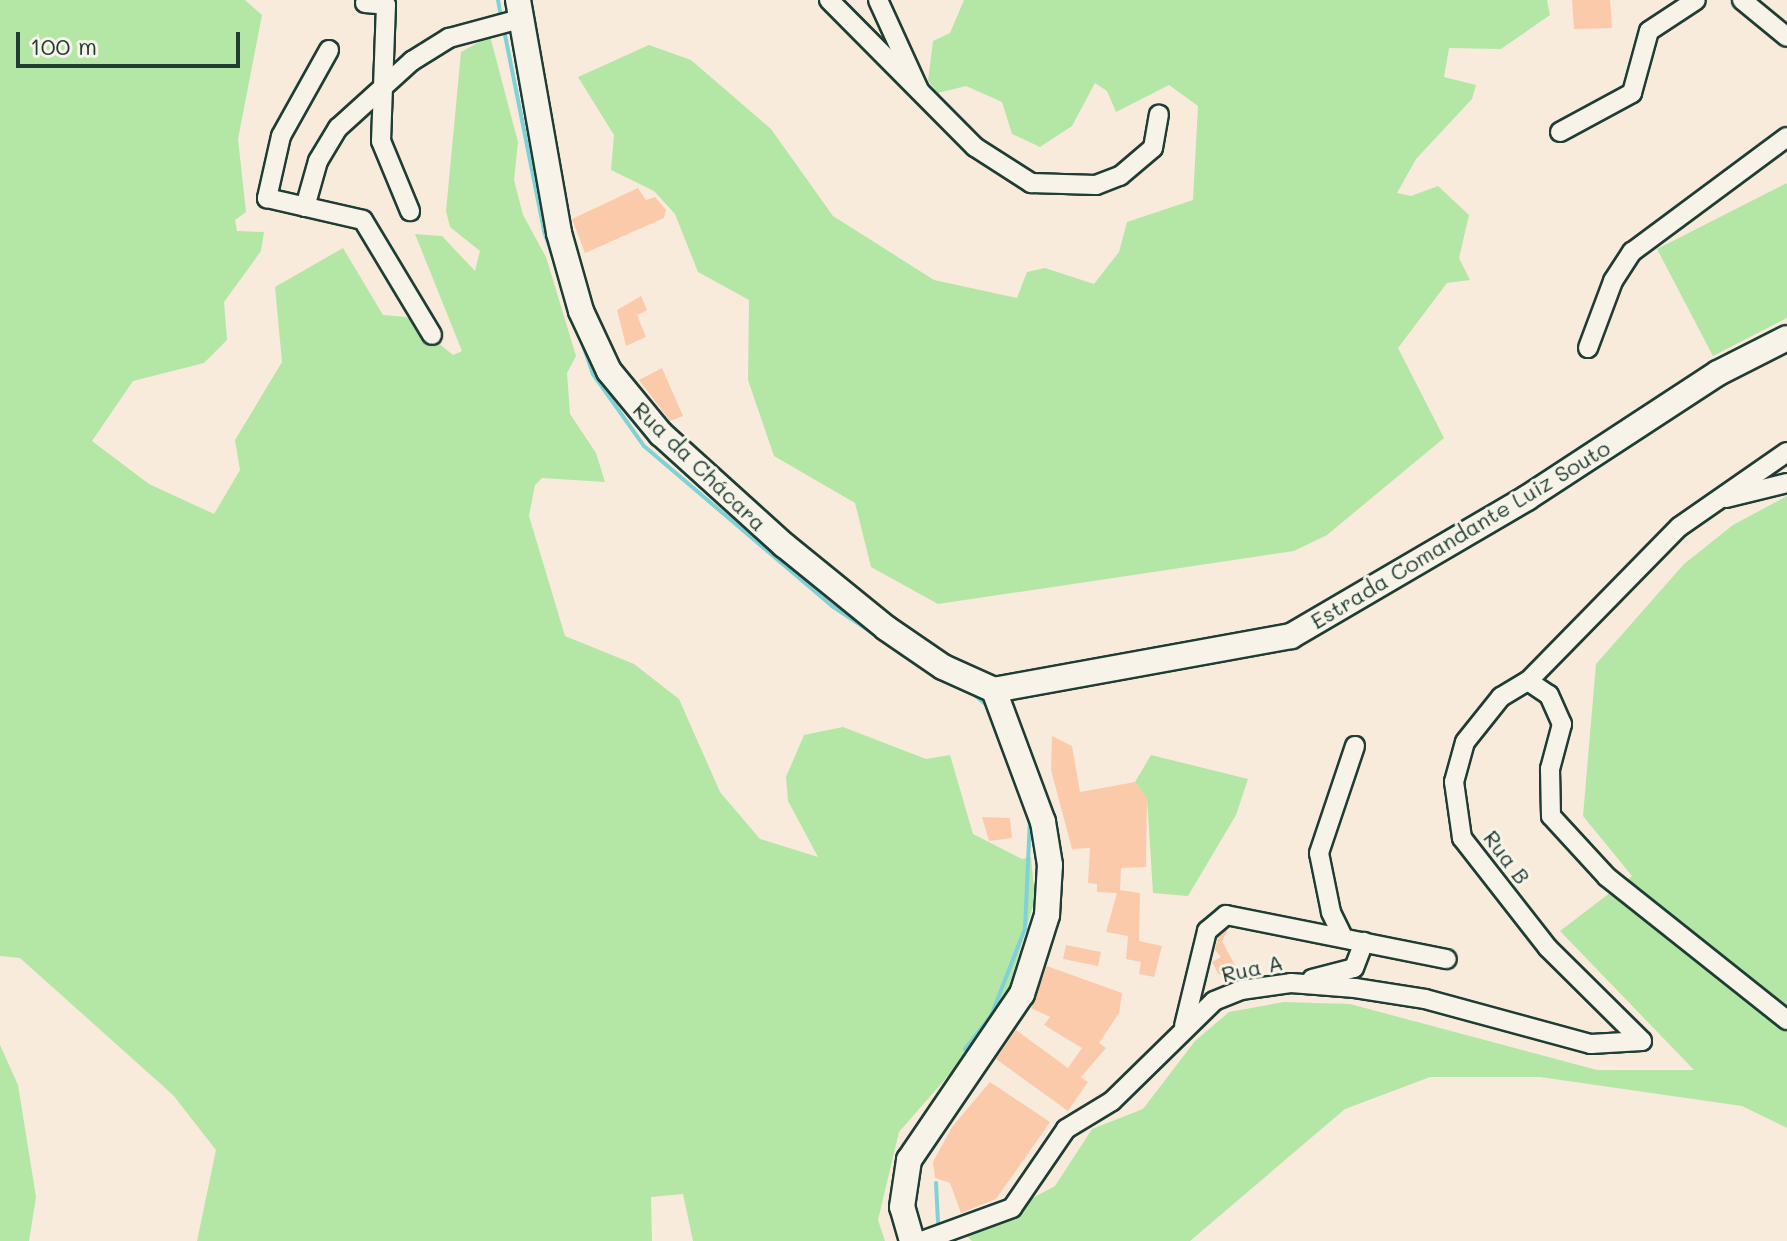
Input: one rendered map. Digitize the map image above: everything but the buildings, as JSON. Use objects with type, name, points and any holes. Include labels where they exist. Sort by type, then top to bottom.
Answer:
[{"type":"street","points":[[829,0],[923,100],[1004,170],[1031,183],[1065,187],[1096,185],[1143,160],[1153,148],[1159,115]]},
{"type":"street","points":[[878,0],[923,100]]},
{"type":"street","points":[[1560,132],[1632,93],[1649,31],[1696,0]]},
{"type":"street","points":[[1742,0],[1787,37]]},
{"type":"street","points":[[365,3],[386,5],[381,141],[410,211]]},
{"type":"street","points":[[305,207],[328,144],[384,89],[431,46],[519,10]]},
{"type":"street","name":"Rua da Chácara","points":[[519,10],[559,233],[581,311],[609,371],[661,434],[784,545],[886,628],[943,667],[994,690]]},
{"type":"street","points":[[329,50],[281,136],[266,192],[271,202],[351,215],[369,225],[432,335]]},
{"type":"street","points":[[1588,348],[1618,269],[1632,252],[1787,137]]},
{"type":"street","name":"Estrada Comandante Luiz Souto","points":[[994,690],[1291,636],[1527,498],[1718,373],[1787,338]]},
{"type":"street","name":"Rua B","points":[[1642,1041],[1548,948],[1462,838],[1454,782],[1465,742],[1501,697],[1528,681],[1679,527],[1787,452]]},
{"type":"street","points":[[1712,502],[1787,483]]},
{"type":"street","points":[[1528,681],[1549,695],[1562,724],[1550,769],[1551,816],[1607,877],[1787,1020]]},
{"type":"street","points":[[912,1241],[902,1207],[909,1160],[1022,994],[1047,915],[1050,865],[1043,822],[994,690]]},
{"type":"street","points":[[1343,937],[1331,912],[1319,853],[1355,746]]},
{"type":"street","points":[[1184,1026],[1207,931],[1218,917],[1343,937],[1447,959]]},
{"type":"street","points":[[1291,983],[1354,968],[1364,942]]},
{"type":"street","name":"Rua A","points":[[922,1241],[962,1236],[1012,1208],[1053,1143],[1112,1101],[1184,1026],[1214,1001],[1291,983],[1425,999],[1591,1044],[1642,1041]]},
{"type":"green space","points":[[0,0],[245,0],[262,15],[238,139],[246,212],[235,220],[237,231],[264,232],[261,251],[224,302],[227,340],[204,363],[133,381],[92,441],[149,484],[214,514],[240,470],[235,440],[282,362],[275,287],[343,248],[383,315],[406,317],[453,355],[462,351],[415,234],[442,236],[475,271],[480,251],[450,227],[446,211],[461,52],[490,36],[518,142],[514,180],[523,215],[546,257],[576,356],[567,373],[570,414],[596,453],[605,482],[542,478],[535,485],[529,516],[565,636],[634,664],[679,699],[720,792],[760,839],[818,857],[788,801],[786,777],[804,735],[843,727],[926,759],[950,755],[973,834],[1022,859],[1031,857],[1035,899],[1007,994],[997,1020],[899,1132],[878,1220],[885,1241],[693,1241],[683,1194],[651,1197],[652,1241],[197,1241],[216,1150],[173,1095],[20,958],[0,956]]},
{"type":"green space","points":[[964,0],[1547,0],[1550,15],[1501,49],[1449,48],[1444,77],[1476,85],[1472,99],[1416,159],[1397,193],[1411,196],[1438,186],[1469,215],[1459,258],[1470,280],[1447,283],[1398,348],[1444,438],[1327,535],[1294,551],[938,604],[871,567],[855,503],[774,456],[748,380],[749,300],[698,272],[675,214],[654,191],[611,170],[614,135],[578,77],[649,45],[691,60],[771,129],[833,216],[934,280],[1017,298],[1027,272],[1045,268],[1094,284],[1119,252],[1127,222],[1193,200],[1198,106],[1169,85],[1116,112],[1107,91],[1095,83],[1072,126],[1040,147],[1012,134],[1002,102],[966,86],[938,93],[928,81],[933,41],[950,33]]},
{"type":"green space","points":[[1787,183],[1787,318],[1713,356],[1657,249]]},
{"type":"green space","points":[[1787,496],[1787,1128],[1742,1106],[1540,1077],[1430,1077],[1345,1109],[1190,1241],[972,1241],[965,1234],[1055,1186],[1092,1129],[1143,1109],[1195,1041],[1229,1012],[1284,1002],[1350,1004],[1597,1070],[1694,1070],[1560,931],[1632,876],[1583,816],[1596,664],[1684,564],[1733,525]]},
{"type":"green space","points":[[1151,755],[1248,779],[1236,815],[1188,896],[1153,893],[1147,799],[1135,782]]},
{"type":"green space","points":[[0,1045],[18,1085],[36,1197],[29,1241],[0,1241]]},
{"type":"waterway","points":[[498,0],[501,17]]},
{"type":"waterway","points":[[504,30],[544,231],[593,374],[644,446],[832,606],[928,670]]},
{"type":"waterway","points":[[971,692],[989,707]]},
{"type":"waterway","points":[[965,1049],[991,1016],[1025,929],[1030,819]]},
{"type":"waterway","points":[[936,1183],[938,1222]]}]
